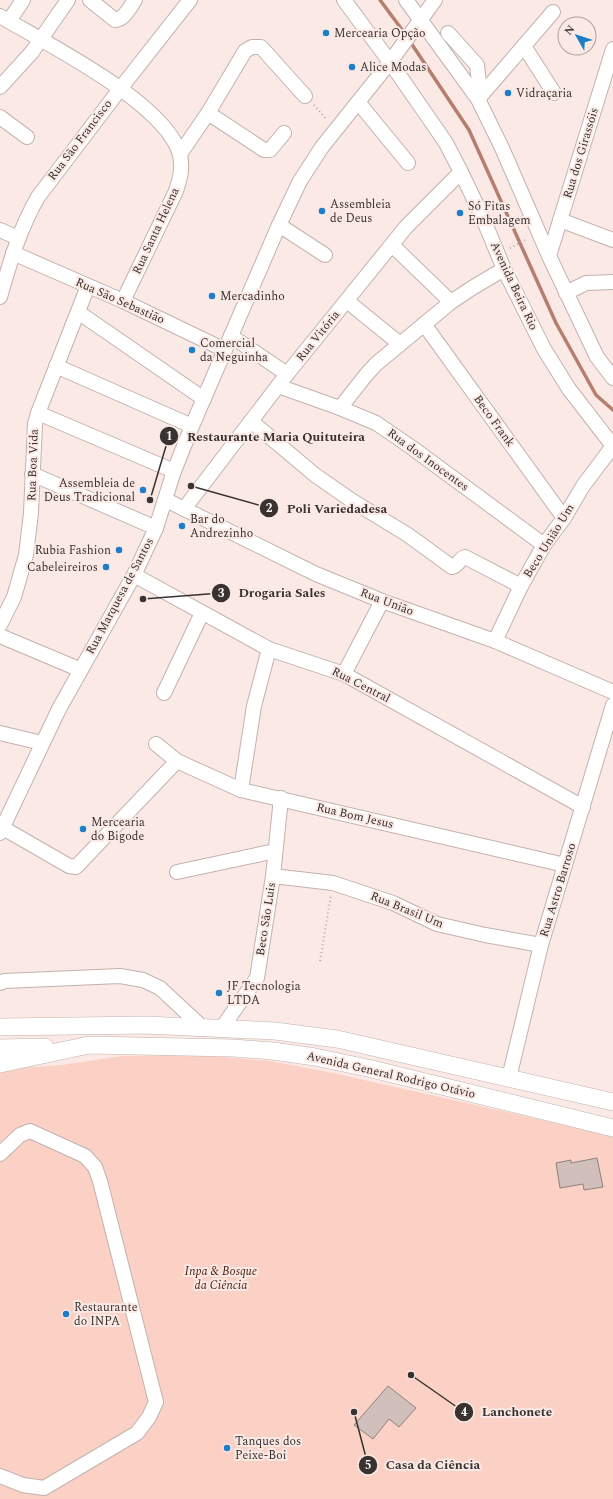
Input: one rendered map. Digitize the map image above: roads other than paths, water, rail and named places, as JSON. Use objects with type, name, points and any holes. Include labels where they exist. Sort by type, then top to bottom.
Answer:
[{"type":"main road","name":"Avenida General Rodrigo Otávio","points":[[3,1028],[146,1025],[204,1029],[275,1031],[336,1039],[613,1102]]},
{"type":"main road","name":"Avenida General Rodrigo Otávio","points":[[0,1064],[89,1045],[233,1048],[273,1051],[315,1057],[372,1069],[613,1128]]},
{"type":"main road","points":[[0,1048],[89,1045]]},
{"type":"street","points":[[4,19],[23,0]]},
{"type":"street","points":[[0,87],[22,64],[68,0]]},
{"type":"street","points":[[90,0],[115,20],[122,18],[136,0]]},
{"type":"street","name":"Rua São Francisco","points":[[0,297],[18,238],[29,212],[38,196],[190,0]]},
{"type":"street","name":"Avenida Beira Rio","points":[[344,0],[390,62],[446,143],[482,216],[504,269],[544,349],[569,389],[613,446]]},
{"type":"street","points":[[406,0],[476,96],[502,148],[549,256],[597,357],[613,378]]},
{"type":"street","name":"Rua Marquesa de Santos","points":[[2,830],[42,743],[80,670],[134,575],[156,528],[174,471],[192,426],[279,225],[310,164],[390,62],[435,0]]},
{"type":"street","points":[[476,96],[524,46],[553,12]]},
{"type":"street","name":"Rua Santa Helena","points":[[4,19],[80,62],[141,104],[162,124],[172,138],[180,154],[180,180],[176,191],[123,301]]},
{"type":"street","points":[[448,33],[477,65],[479,83],[476,96]]},
{"type":"street","points":[[524,46],[554,93]]},
{"type":"street","points":[[180,154],[208,113],[245,51],[252,47],[260,47],[305,96]]},
{"type":"street","name":"Rua dos Girassóis","points":[[549,256],[613,49]]},
{"type":"street","points":[[358,102],[408,163]]},
{"type":"street","points":[[208,113],[264,150],[270,150],[284,133]]},
{"type":"street","points":[[0,117],[27,137]]},
{"type":"street","name":"Rua Vitória","points":[[184,508],[287,374],[392,245],[421,210],[461,172]]},
{"type":"street","points":[[560,220],[613,240]]},
{"type":"street","points":[[279,225],[325,255]]},
{"type":"street","points":[[0,230],[18,238]]},
{"type":"street","points":[[392,245],[451,302]]},
{"type":"street","name":"Rua São Sebastião","points":[[13,253],[123,301],[225,350]]},
{"type":"street","points":[[340,408],[366,375],[400,344],[451,302],[504,269]]},
{"type":"street","points":[[566,293],[586,283],[613,282]]},
{"type":"street","name":"Rua Boa Vida","points":[[0,625],[14,597],[26,555],[31,512],[34,433],[38,413],[88,286]]},
{"type":"street","points":[[347,300],[400,344]]},
{"type":"street","points":[[78,312],[204,399]]},
{"type":"street","name":"Beco Frank","points":[[424,324],[564,518]]},
{"type":"street","points":[[231,336],[287,374]]},
{"type":"street","points":[[56,366],[192,426]]},
{"type":"street","name":"Rua dos Inocentes","points":[[278,386],[340,408],[376,423],[544,545]]},
{"type":"street","points":[[38,413],[174,471]]},
{"type":"street","points":[[251,421],[315,474],[351,500],[408,535],[452,567],[465,557],[520,586]]},
{"type":"street","name":"Beco União Um","points":[[495,641],[520,586],[544,545],[564,518],[583,486],[613,446]]},
{"type":"street","points":[[32,474],[156,528]]},
{"type":"street","name":"Rua União","points":[[166,500],[316,574],[382,601],[495,641],[613,692]]},
{"type":"street","name":"Rua Central","points":[[134,575],[269,649],[344,674],[583,807]]},
{"type":"street","points":[[344,674],[382,601]]},
{"type":"street","points":[[164,693],[202,613]]},
{"type":"street","points":[[0,636],[80,670]]},
{"type":"street","points":[[241,790],[254,706],[269,649]]},
{"type":"street","name":"Rua Astro Barroso","points":[[509,1078],[541,945],[613,705]]},
{"type":"street","points":[[0,733],[42,743]]},
{"type":"street","name":"Rua Bom Jesus","points":[[156,744],[177,762],[241,790],[281,798],[565,865]]},
{"type":"street","points":[[2,830],[69,866],[76,867],[177,762]]},
{"type":"street","name":"Beco São Luis","points":[[221,1029],[256,978],[273,876],[281,798]]},
{"type":"street","points":[[177,872],[275,851]]},
{"type":"street","name":"Rua Brasil Um","points":[[273,876],[333,883],[393,903],[437,924],[484,935],[541,945]]},
{"type":"street","points":[[0,983],[4,981],[120,976],[143,980],[160,988],[204,1029]]},
{"type":"street","points":[[0,1154],[20,1135],[30,1131],[85,1156],[95,1167],[100,1181],[156,1402],[149,1417],[137,1433],[44,1488],[23,1485],[0,1476]]},
{"type":"waterway","points":[[380,0],[406,35]]},
{"type":"waterway","points":[[409,40],[469,130],[556,323],[596,395],[613,410]]},
{"type":"place","name":"Mercearia Opção","points":[[326,33]]},
{"type":"place","name":"Alice Modas","points":[[352,67]]},
{"type":"place","name":"Vidraçaria","points":[[508,93]]},
{"type":"place","name":"Assembleia de Deus","points":[[322,211]]},
{"type":"place","name":"Só Fitas Embalagem","points":[[460,213]]},
{"type":"place","name":"Mercadinho","points":[[212,296]]},
{"type":"place","name":"Comercial da Neguinha","points":[[192,350]]},
{"type":"place","name":"Poli Variedadesa","points":[[191,486]]},
{"type":"place","name":"Assembleia de Deus Tradicional","points":[[143,490]]},
{"type":"place","name":"Restaurante Maria Quituteira","points":[[150,500]]},
{"type":"place","name":"Bar do Andrezinho","points":[[182,526]]},
{"type":"place","name":"Rubia Fashion","points":[[119,550]]},
{"type":"place","name":"Cabeleireiros","points":[[106,567]]},
{"type":"place","name":"Drogaria Sales","points":[[143,599]]},
{"type":"place","name":"Mercearia do Bigode","points":[[83,829]]},
{"type":"place","name":"JF Tecnologia LTDA","points":[[219,993]]},
{"type":"place","name":"Restaurante do INPA","points":[[66,1314]]},
{"type":"place","name":"Lanchonete","points":[[411,1375]]},
{"type":"place","name":"Casa da Ciência","points":[[354,1412]]},
{"type":"place","name":"Tanques dos Peixe-Boi","points":[[227,1448]]},
{"type":"park label","name":"Inpa & Bosque da Ciência","points":[[221,1278]]}]
